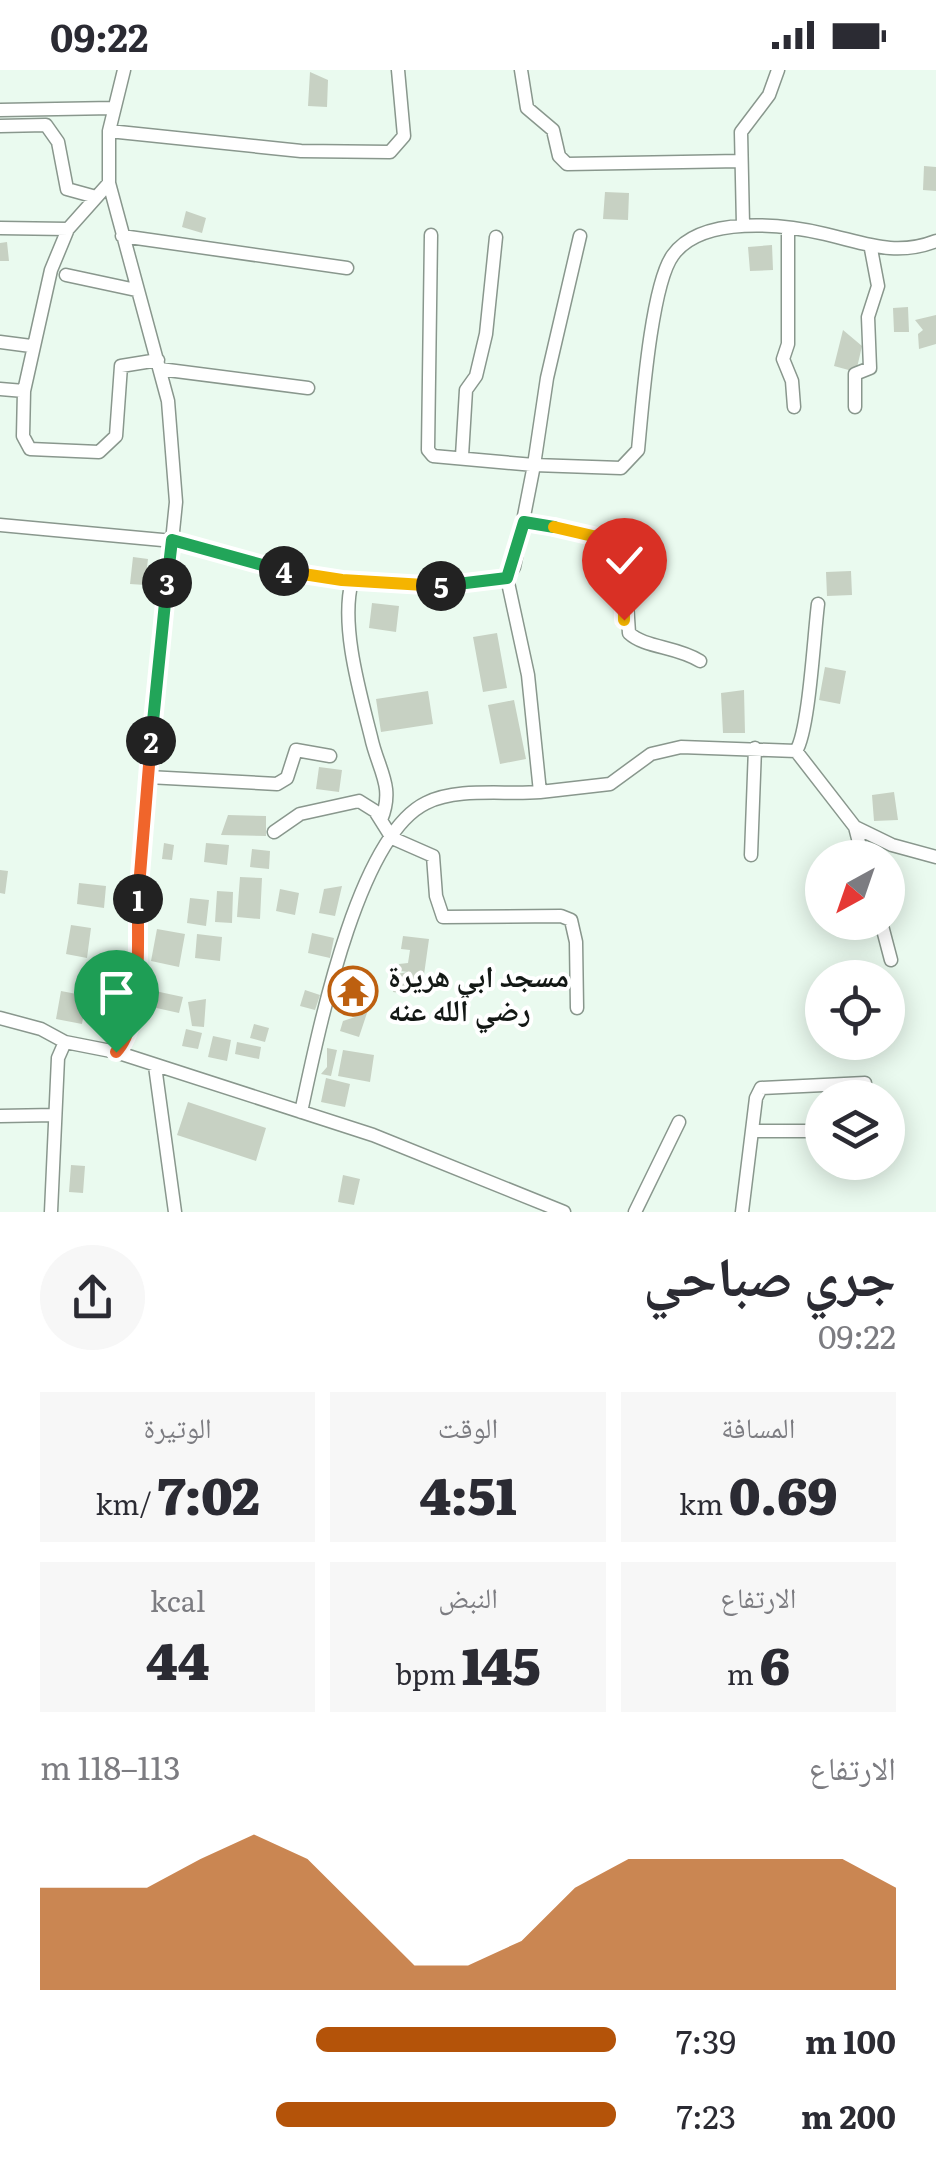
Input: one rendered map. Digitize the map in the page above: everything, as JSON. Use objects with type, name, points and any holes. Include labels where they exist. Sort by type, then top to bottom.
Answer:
[{"type":"street","points":[[116,1052],[125,1042],[133,1016],[148,777],[172,540],[174,451],[159,364],[109,183],[109,131],[124,70]]},
{"type":"street","points":[[109,131],[300,151],[390,152],[404,136],[398,70]]},
{"type":"street","points":[[521,70],[526,108],[553,130],[559,156],[568,164],[740,161]]},
{"type":"street","points":[[742,224],[741,132],[769,96],[778,70]]},
{"type":"street","points":[[0,110],[113,108]]},
{"type":"street","points":[[0,126],[46,126],[58,142],[67,189],[96,197]]},
{"type":"street","points":[[109,183],[68,230],[50,270],[24,390],[23,436],[30,449],[99,452],[116,436],[120,366],[159,364],[308,388]]},
{"type":"street","points":[[431,235],[428,450],[434,456],[621,468],[634,458],[661,286],[670,258],[704,235],[742,224],[788,228],[872,248],[908,249],[936,241]]},
{"type":"street","points":[[0,228],[68,230]]},
{"type":"street","points":[[788,228],[788,344],[783,360],[792,381],[794,408]]},
{"type":"street","points":[[122,236],[348,268]]},
{"type":"street","points":[[462,456],[466,390],[476,376],[486,334],[496,236]]},
{"type":"street","points":[[540,792],[528,676],[507,578],[524,522],[547,378],[580,236]]},
{"type":"street","points":[[855,407],[854,374],[870,368],[868,317],[878,286],[872,248]]},
{"type":"street","points":[[66,274],[136,290]]},
{"type":"street","points":[[0,342],[31,346]]},
{"type":"street","points":[[0,389],[24,390]]},
{"type":"street","points":[[524,522],[623,543],[629,633],[646,643],[683,650],[700,661]]},
{"type":"street","points":[[0,525],[172,540],[277,569],[352,582],[426,587],[507,578]]},
{"type":"street","points":[[352,582],[348,606],[352,658],[371,740],[390,794],[381,820]]},
{"type":"street","points":[[796,751],[808,726],[806,699],[818,604]]},
{"type":"street","points":[[300,1112],[362,886],[410,814],[449,795],[540,792],[610,784],[650,754],[680,747],[796,751],[855,827],[876,839],[936,857]]},
{"type":"street","points":[[751,854],[755,748]]},
{"type":"street","points":[[148,777],[277,784],[287,778],[296,750],[330,756]]},
{"type":"street","points":[[274,832],[300,814],[351,800],[368,805],[392,838],[433,856],[436,896],[443,917],[572,920],[577,1008]]},
{"type":"street","points":[[855,827],[858,840]]},
{"type":"street","points":[[885,940],[891,960]]},
{"type":"street","points":[[0,1018],[42,1029],[65,1042],[73,1040],[116,1052],[450,1163],[564,1212]]},
{"type":"street","points":[[51,1212],[58,1058],[65,1042]]},
{"type":"street","points":[[155,1066],[176,1212]]},
{"type":"street","points":[[742,1212],[756,1098],[763,1087],[805,1085]]},
{"type":"street","points":[[0,1116],[56,1114]]},
{"type":"street","points":[[635,1212],[678,1122]]},
{"type":"street","points":[[752,1131],[805,1132]]},
{"type":"building","points":[[310,72],[328,80],[327,107],[308,106]]},
{"type":"building","points":[[924,166],[936,167],[936,191],[923,190]]},
{"type":"building","points":[[605,192],[629,193],[628,220],[603,219]]},
{"type":"building","points":[[186,211],[206,218],[202,233],[182,227]]},
{"type":"building","points":[[7,242],[9,261],[0,261],[0,243]]},
{"type":"building","points":[[772,245],[773,270],[750,271],[748,247]]},
{"type":"building","points":[[908,307],[909,332],[894,332],[893,308]]},
{"type":"building","points":[[936,315],[936,344],[919,349],[918,334],[923,330],[915,320]]},
{"type":"building","points":[[843,330],[862,346],[856,372],[834,366]]},
{"type":"building","points":[[133,557],[148,559],[145,585],[130,584]]},
{"type":"building","points":[[851,571],[852,595],[827,596],[826,572]]},
{"type":"building","points":[[372,603],[399,606],[396,632],[369,628]]},
{"type":"building","points":[[497,633],[507,688],[483,692],[473,637]]},
{"type":"building","points":[[825,667],[846,671],[840,704],[819,700]]},
{"type":"building","points":[[744,690],[745,733],[723,733],[721,693]]},
{"type":"building","points":[[428,691],[433,724],[381,732],[376,699]]},
{"type":"building","points":[[514,700],[526,759],[500,764],[488,705]]},
{"type":"building","points":[[319,767],[342,770],[339,792],[316,789]]},
{"type":"building","points":[[894,792],[898,820],[874,821],[872,795]]},
{"type":"building","points":[[228,815],[266,816],[266,836],[221,835]]},
{"type":"building","points":[[164,843],[174,845],[172,860],[162,859]]},
{"type":"building","points":[[206,843],[229,845],[227,865],[204,862]]},
{"type":"building","points":[[252,849],[270,851],[269,869],[250,867]]},
{"type":"building","points":[[0,870],[8,871],[5,894],[0,893]]},
{"type":"building","points":[[240,877],[262,878],[260,919],[237,917]]},
{"type":"building","points":[[79,883],[106,886],[104,908],[77,904]]},
{"type":"building","points":[[342,886],[335,916],[319,913],[324,889]]},
{"type":"building","points":[[280,889],[299,893],[295,915],[276,911]]},
{"type":"building","points":[[217,891],[233,892],[232,923],[215,922]]},
{"type":"building","points":[[190,898],[209,900],[206,926],[187,923]]},
{"type":"building","points":[[71,925],[91,928],[87,958],[66,954]]},
{"type":"building","points":[[157,929],[185,934],[179,967],[151,961]]},
{"type":"building","points":[[312,933],[334,938],[330,958],[308,953]]},
{"type":"building","points":[[197,934],[222,937],[220,961],[195,958]]},
{"type":"building","points":[[403,936],[429,939],[421,996],[393,992],[396,974],[408,972],[400,971],[399,964],[408,963],[410,950],[401,949]]},
{"type":"building","points":[[94,972],[115,974],[113,1008],[92,1006]]},
{"type":"building","points":[[305,990],[320,995],[315,1010],[300,1006]]},
{"type":"building","points":[[61,991],[87,996],[82,1024],[56,1019]]},
{"type":"building","points":[[155,991],[183,997],[179,1013],[152,1007]]},
{"type":"building","points":[[350,994],[371,1001],[359,1037],[340,1031],[343,1021],[355,1017],[343,1013]]},
{"type":"building","points":[[206,999],[204,1027],[192,1026],[188,1002]]},
{"type":"building","points":[[254,1024],[269,1028],[265,1042],[250,1038]]},
{"type":"building","points":[[186,1029],[202,1033],[198,1049],[182,1046]]},
{"type":"building","points":[[213,1036],[231,1040],[227,1061],[208,1057]]},
{"type":"building","points":[[237,1042],[261,1047],[259,1059],[235,1054]]},
{"type":"building","points":[[327,1048],[337,1050],[331,1076],[321,1074],[327,1067]]},
{"type":"building","points":[[343,1050],[374,1055],[370,1082],[338,1076]]},
{"type":"building","points":[[326,1078],[350,1084],[345,1107],[321,1102]]},
{"type":"building","points":[[188,1102],[266,1128],[256,1161],[177,1135]]},
{"type":"building","points":[[71,1165],[85,1166],[83,1193],[69,1192]]},
{"type":"building","points":[[343,1175],[360,1179],[354,1205],[338,1202]]},
{"type":"place","name":"مسجد ابي هريرة رضي الله عنه","points":[[353,991]]},
{"type":"route","points":[[116,1052],[130,1032],[133,1016],[148,777],[172,540],[309,576],[426,587],[488,584],[507,578],[514,567],[524,522],[623,543],[624,620]]}]
